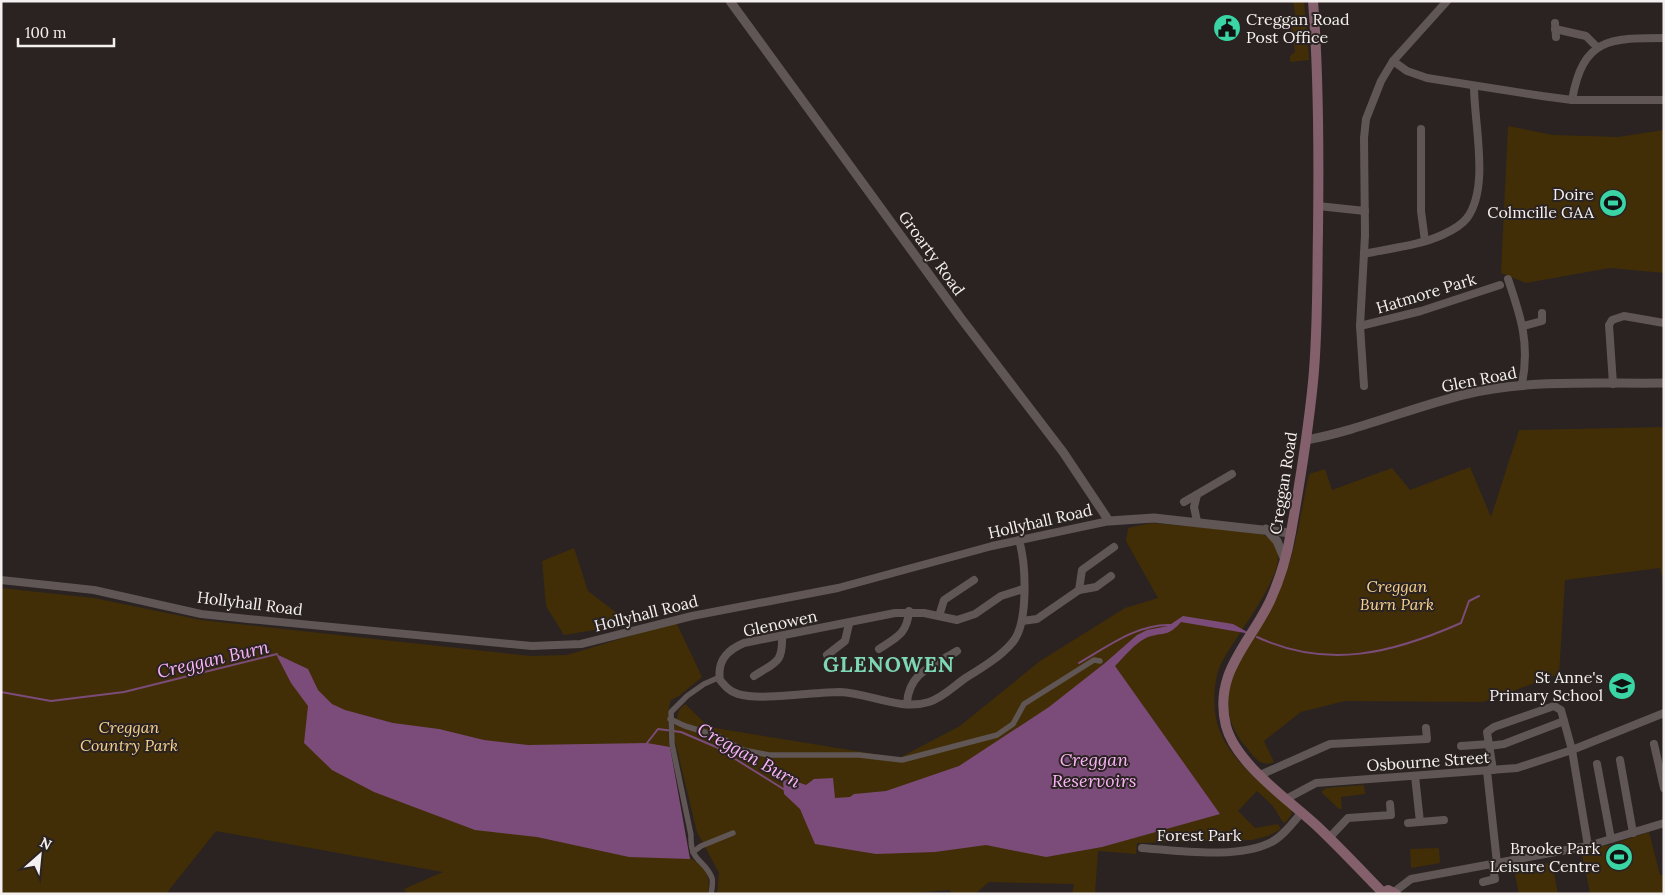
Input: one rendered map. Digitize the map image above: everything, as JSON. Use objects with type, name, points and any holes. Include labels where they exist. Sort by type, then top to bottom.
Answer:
[{"type":"main road","name":"Creggan Road","points":[[1313,1],[1318,124],[1318,206],[1313,380],[1306,440],[1285,560],[1270,600],[1231,666],[1223,695],[1223,710],[1227,730],[1236,747],[1260,775],[1329,838],[1381,893]]},
{"type":"main road","points":[[1381,893],[1388,890],[1395,893]]},
{"type":"street","name":"Groarty Road","points":[[730,1],[965,324],[1063,452],[1109,521]]},
{"type":"street","name":"Hatmore Park","points":[[1364,386],[1360,326],[1364,254],[1364,138],[1366,119],[1378,87],[1393,61],[1447,1]]},
{"type":"street","points":[[1555,30],[1586,36],[1597,47]]},
{"type":"street","points":[[1572,100],[1575,84],[1583,62],[1597,47],[1619,40],[1664,38]]},
{"type":"street","points":[[1393,61],[1415,75],[1474,86],[1572,100],[1664,100]]},
{"type":"street","points":[[1364,254],[1425,241],[1457,228],[1466,220],[1472,210],[1480,183],[1474,86]]},
{"type":"street","points":[[1421,129],[1421,211],[1425,241]]},
{"type":"street","points":[[1318,206],[1365,211]]},
{"type":"street","points":[[1512,282],[1524,326],[1525,371],[1522,384]]},
{"type":"street","name":"Hatmore Park","points":[[1360,326],[1421,310],[1500,285]]},
{"type":"street","points":[[1613,384],[1609,325],[1612,320],[1624,316],[1664,323]]},
{"type":"street","points":[[1524,326],[1542,320]]},
{"type":"street","name":"Glen Road","points":[[1306,440],[1331,435],[1468,394],[1522,384],[1664,383]]},
{"type":"street","points":[[1184,502],[1232,474]]},
{"type":"street","points":[[1197,495],[1194,506],[1197,521]]},
{"type":"street","name":"Hollyhall Road","points":[[1,580],[94,590],[201,614],[248,620],[475,641],[564,646],[581,644],[692,616],[838,588],[1019,540],[1109,521],[1154,518],[1197,521],[1291,533]]},
{"type":"street","points":[[1266,529],[1277,541],[1285,560]]},
{"type":"street","points":[[711,894],[713,879],[706,868],[694,857],[672,734],[671,712],[684,699],[704,684],[720,677],[729,690],[738,694],[754,696],[842,692],[907,703],[929,702],[941,696],[997,657],[1013,642],[1020,631],[1023,589],[1019,540]]},
{"type":"street","points":[[1079,590],[1082,570],[1114,547]]},
{"type":"street","points":[[1022,621],[1037,619],[1079,590],[1096,587],[1111,576]]},
{"type":"street","points":[[939,616],[944,600],[974,580]]},
{"type":"street","name":"Glenowen","points":[[720,677],[722,660],[732,648],[744,643],[909,611],[957,620],[975,614],[1001,596],[1023,589]]},
{"type":"street","points":[[879,648],[902,633],[908,625],[909,611]]},
{"type":"street","points":[[827,654],[845,641],[849,624]]},
{"type":"street","points":[[754,676],[780,659],[783,650],[782,636]]},
{"type":"street","points":[[907,703],[910,686],[918,675],[957,651]]},
{"type":"street","points":[[671,722],[718,736],[743,750],[769,755],[859,754],[902,760],[997,735],[1013,724],[1024,704],[1094,660],[1100,661]]},
{"type":"street","points":[[1483,882],[1495,879],[1487,732],[1494,727],[1554,706],[1561,710],[1572,750],[1588,846]]},
{"type":"street","name":"Osbourne Street","points":[[1286,798],[1316,784],[1517,768],[1572,750],[1664,713]]},
{"type":"street","points":[[1461,746],[1504,744],[1564,722]]},
{"type":"street","points":[[1260,775],[1330,744],[1427,739],[1426,728]]},
{"type":"street","points":[[1654,744],[1664,788]]},
{"type":"street","points":[[1620,760],[1632,833]]},
{"type":"street","points":[[1596,764],[1611,839]]},
{"type":"street","points":[[1416,776],[1420,822]]},
{"type":"street","points":[[1329,838],[1348,818],[1390,816],[1390,804]]},
{"type":"street","name":"Forest Park","points":[[1142,848],[1194,852],[1249,849],[1273,841],[1281,836],[1302,812]]},
{"type":"street","points":[[1408,823],[1444,820]]},
{"type":"street","points":[[1395,893],[1411,879],[1588,846],[1664,823]]},
{"type":"street","points":[[694,852],[701,846],[733,833]]},
{"type":"green space","points":[[1293,1],[1304,1],[1309,60],[1290,62],[1290,56],[1295,52],[1292,26],[1296,21]]},
{"type":"green space","points":[[1508,126],[1553,135],[1618,137],[1664,130],[1664,273],[1610,268],[1526,283],[1501,273]]},
{"type":"green space","name":"Creggan Burn Park","points":[[1664,427],[1664,585],[1660,568],[1565,580],[1559,674],[1483,702],[1345,701],[1301,712],[1264,741],[1274,762],[1265,764],[1255,758],[1233,726],[1228,703],[1231,680],[1240,657],[1288,567],[1309,474],[1325,469],[1332,490],[1392,468],[1410,490],[1470,467],[1491,517],[1519,430]]},
{"type":"green space","points":[[1151,523],[1257,532],[1270,539],[1276,545],[1279,557],[1275,572],[1257,607],[1219,669],[1214,700],[1220,732],[1227,745],[1246,769],[1291,810],[1292,814],[1285,823],[1273,806],[1257,791],[1238,811],[1255,828],[1278,824],[1281,829],[1268,836],[1252,840],[1137,843],[1136,854],[1098,851],[1095,894],[1072,894],[1074,884],[989,882],[975,894],[951,894],[950,890],[900,894],[717,894],[719,873],[697,832],[673,733],[679,710],[685,704],[709,727],[899,758],[960,726],[1040,661],[1125,608],[1158,598],[1126,541],[1128,528]]},
{"type":"green space","points":[[574,548],[588,591],[631,624],[564,635],[546,606],[542,561]]},
{"type":"green space","name":"Creggan Country Park","points":[[1,588],[94,598],[201,620],[530,656],[567,655],[676,622],[702,677],[679,696],[671,700],[668,713],[670,753],[690,858],[701,865],[708,877],[708,894],[408,894],[404,889],[443,872],[216,831],[166,894],[1,894]]},
{"type":"green space","points":[[1364,785],[1365,794],[1341,797],[1342,809],[1339,809],[1321,792],[1326,788]]},
{"type":"green space","name":"Brooke Park Leisure Centre","points":[[1649,832],[1660,875],[1664,875],[1664,894],[1587,894],[1590,893],[1581,850],[1610,845]]},
{"type":"green space","points":[[1439,848],[1440,863],[1411,868],[1410,849]]},
{"type":"green space","points":[[1552,862],[1558,894],[1519,894],[1514,870]]},
{"type":"water","name":"Creggan Reservoirs","points":[[1183,616],[1233,624],[1251,634],[1181,622],[1168,633],[1146,638],[1133,647],[1115,666],[1220,814],[1102,847],[1046,857],[986,845],[935,852],[876,854],[815,844],[800,809],[784,794],[783,781],[789,779],[806,785],[814,779],[833,778],[835,798],[850,797],[854,794],[886,791],[959,766],[1049,707],[1137,635],[1147,630],[1168,626]]},
{"type":"water","points":[[276,654],[308,669],[318,690],[332,704],[345,710],[393,723],[439,729],[484,740],[528,745],[647,743],[670,747],[690,859],[629,857],[537,837],[475,830],[374,792],[332,770],[304,743],[308,706],[291,683]]},
{"type":"waterway","name":"Creggan Burn","points":[[1257,637],[1283,647],[1309,653],[1360,654],[1410,642],[1436,634],[1461,623],[1469,601],[1479,596]]},
{"type":"waterway","points":[[1079,663],[1134,632],[1146,628],[1170,625]]},
{"type":"waterway","name":"Creggan Burn","points":[[1,692],[51,701],[124,692],[277,654]]},
{"type":"waterway","name":"Creggan Burn","points":[[647,743],[658,729],[681,732],[716,747],[785,790]]},
{"type":"place","name":"Creggan Road Post Office","points":[[1227,28]]},
{"type":"place","name":"Doire Colmcille GAA","points":[[1613,203]]},
{"type":"place","name":"St Anne's Primary School","points":[[1622,686]]},
{"type":"place","name":"Brooke Park Leisure Centre","points":[[1619,857]]},
{"type":"district","name":"GLENOWEN","points":[[889,664]]}]
